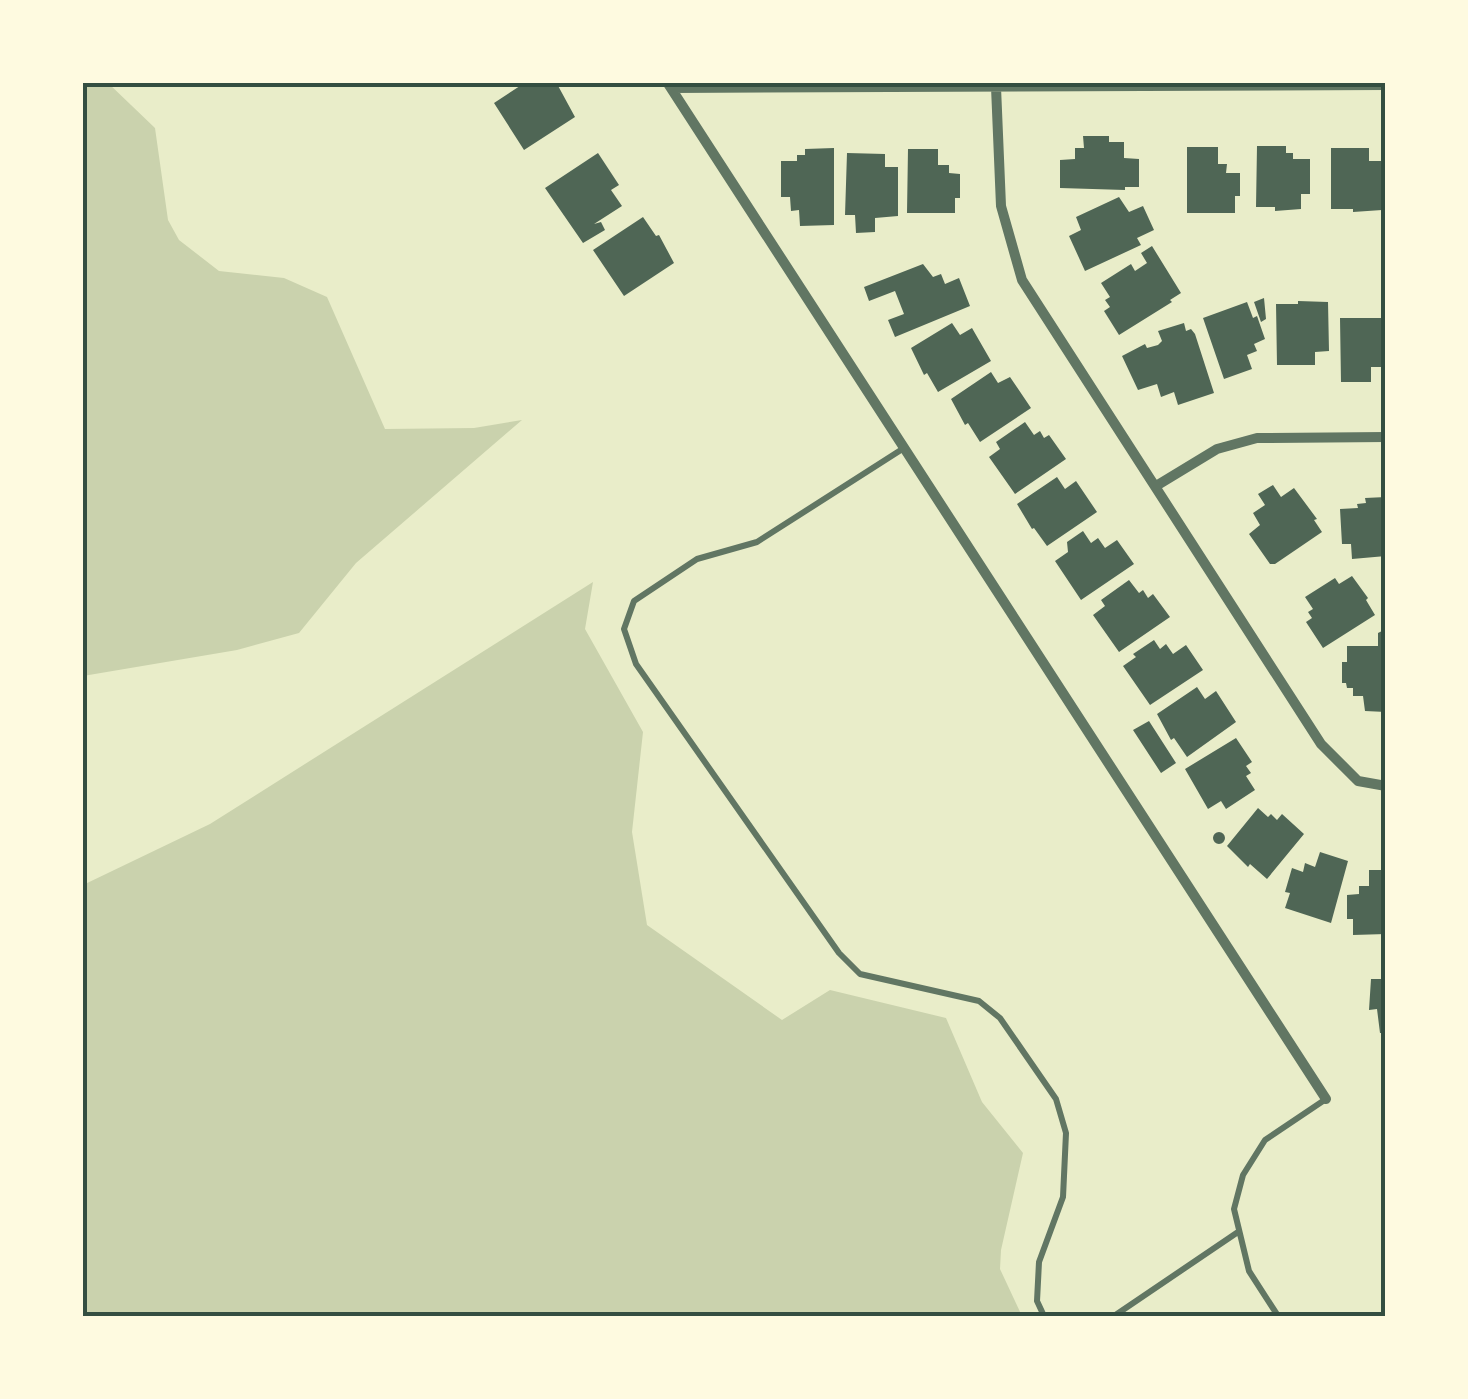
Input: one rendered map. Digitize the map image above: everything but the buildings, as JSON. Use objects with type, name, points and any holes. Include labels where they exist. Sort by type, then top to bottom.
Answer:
[{"type":"street","points":[[669,85],[1386,85]]},
{"type":"street","points":[[669,85],[1326,1099]]},
{"type":"street","points":[[996,87],[1001,206],[1022,280],[1321,744],[1358,781],[1386,786]]},
{"type":"street","points":[[1156,486],[1217,449],[1257,438],[1386,437]]},
{"type":"lane","points":[[904,448],[757,542],[697,559],[634,601],[624,629],[636,664],[839,952],[860,974],[980,1000],[1000,1018],[1056,1098],[1066,1133],[1063,1197],[1040,1262],[1037,1301],[1044,1316]]},
{"type":"lane","points":[[1278,1316],[1248,1271],[1234,1209],[1243,1175],[1264,1140],[1326,1099]]},
{"type":"lane","points":[[1114,1316],[1238,1232]]},
{"type":"green space","points":[[107,82],[155,128],[168,220],[179,240],[219,271],[284,278],[327,297],[385,429],[474,428],[522,420],[356,563],[299,633],[237,650],[83,676],[82,83]]},
{"type":"green space","points":[[593,582],[585,629],[643,732],[632,832],[647,925],[782,1020],[830,990],[946,1018],[982,1102],[1023,1153],[1000,1269],[1022,1316],[83,1316],[83,885],[210,824]]}]
